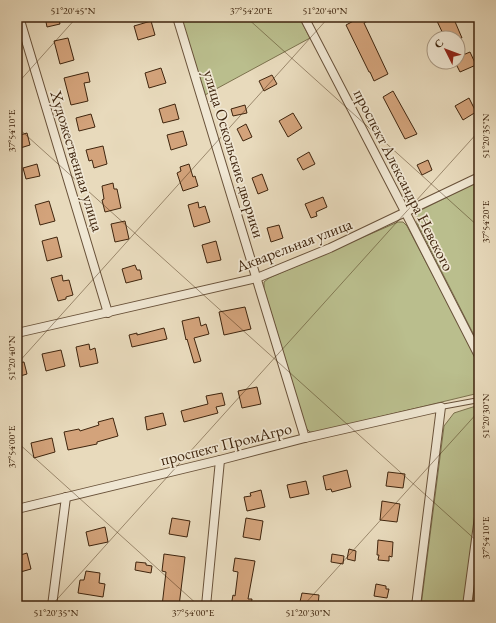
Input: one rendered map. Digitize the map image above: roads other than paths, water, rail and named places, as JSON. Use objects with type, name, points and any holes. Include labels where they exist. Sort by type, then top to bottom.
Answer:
[{"type":"street","name":"Художественная улица","points":[[19,17],[108,313]]},
{"type":"street","name":"улица Оскольские дворики","points":[[177,17],[305,438]]},
{"type":"street","name":"проспект Александра Невского","points":[[304,17],[479,356]]},
{"type":"street","name":"Акварельная улица","points":[[17,333],[256,278],[330,248],[479,177]]},
{"type":"street","name":"проспект ПромАгро","points":[[17,509],[305,438],[441,407]]},
{"type":"street","points":[[416,606],[441,407]]},
{"type":"street","points":[[206,606],[220,460]]},
{"type":"street","points":[[52,606],[66,497]]},
{"type":"street","points":[[467,606],[479,517]]},
{"type":"lane","points":[[441,407],[479,400]]}]
